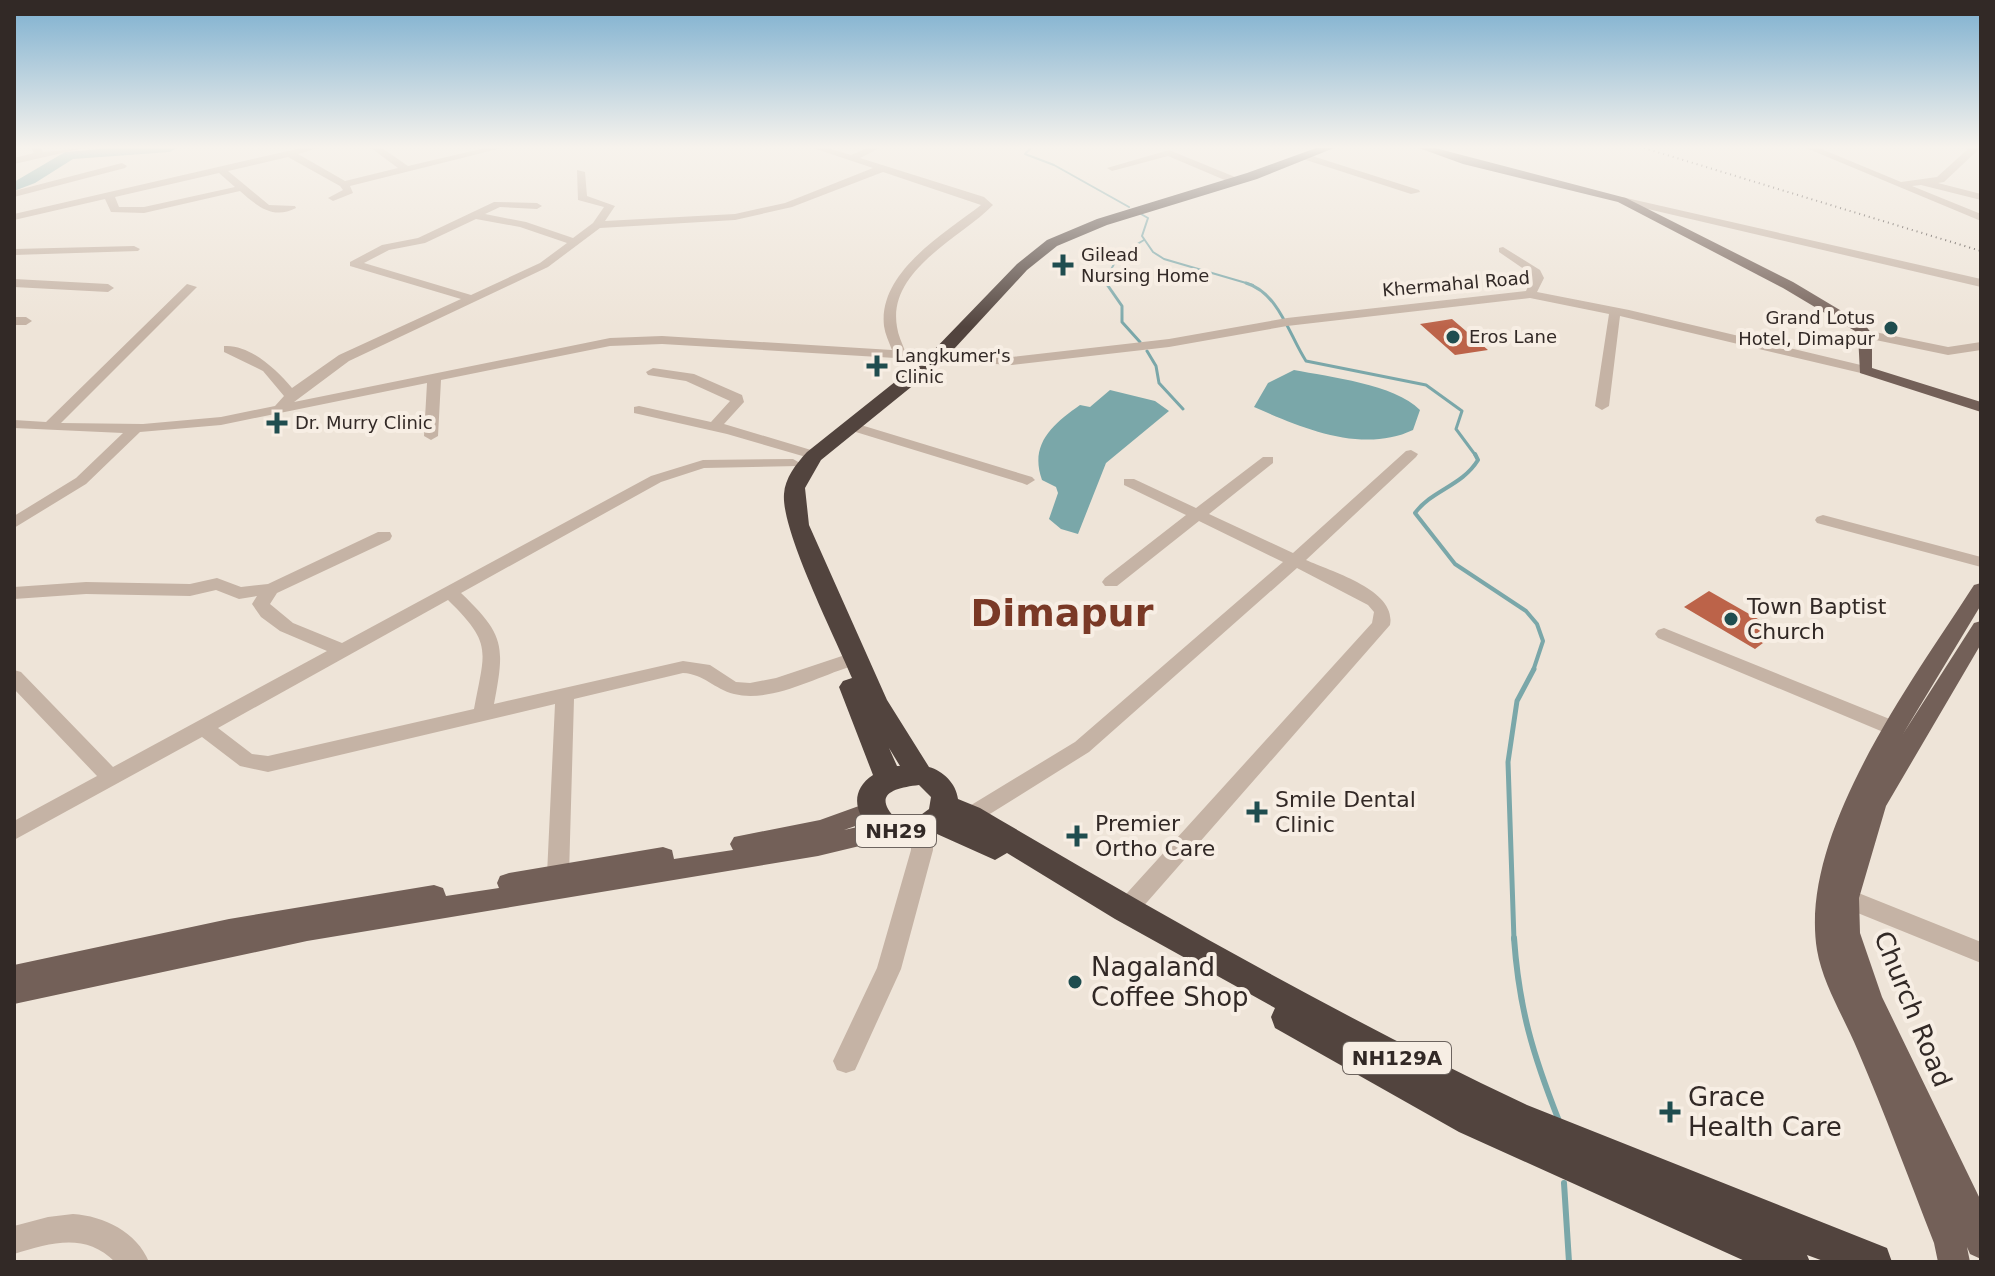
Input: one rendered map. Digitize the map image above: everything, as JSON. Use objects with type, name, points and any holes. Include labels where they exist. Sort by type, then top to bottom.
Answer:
[{"type":"highway","name":"NH29","points":[[1135,208],[1047,240],[1015,265],[930,357],[800,458],[778,489],[779,509],[888,778],[877,787],[870,799],[880,821],[906,833],[943,818],[945,795],[939,785],[919,774],[875,702],[798,525],[792,494],[801,471],[930,357],[1022,267],[1052,243],[1144,208]]},
{"type":"highway","points":[[888,778],[903,773],[919,774]]},
{"type":"highway","name":"NH129A","points":[[943,818],[1126,910],[1267,989],[1517,1119],[1873,1262]]},
{"type":"highway","name":"NH129A","points":[[943,818],[1471,1120],[1779,1259]]},
{"type":"main road","points":[[1637,208],[1788,285],[1865,334],[1865,370]]},
{"type":"main road","name":"Khermahal Road","points":[[1865,370],[1981,407]]},
{"type":"main road","points":[[1954,1262],[1938,1214],[1830,951],[1828,891],[1855,805],[1895,729],[1981,589]]},
{"type":"main road","name":"Church Road","points":[[1981,628],[1911,740],[1875,805],[1846,898],[1847,933],[1869,999],[1977,1227],[1981,1243]]},
{"type":"main road","points":[[14,977],[229,930],[880,821]]},
{"type":"main road","points":[[14,992],[307,930],[818,846],[880,821]]},
{"type":"street","points":[[14,217],[53,208]]},
{"type":"street","points":[[114,208],[136,211],[152,208]]},
{"type":"street","points":[[265,208],[291,208]]},
{"type":"street","points":[[473,299],[354,264],[386,247],[421,241],[490,208]]},
{"type":"street","points":[[279,410],[292,396],[344,358],[544,265],[597,225],[609,208]]},
{"type":"street","points":[[597,225],[735,217],[777,208]]},
{"type":"street","points":[[900,355],[890,325],[894,301],[902,281],[916,261],[985,208]]},
{"type":"street","points":[[1655,208],[1981,283]]},
{"type":"street","points":[[1954,208],[1981,218]]},
{"type":"street","points":[[473,215],[522,224],[573,241]]},
{"type":"street","points":[[14,252],[134,249]]},
{"type":"street","points":[[1503,250],[1536,272],[1538,278],[1530,294]]},
{"type":"street","points":[[14,283],[108,288]]},
{"type":"street","points":[[49,427],[191,287]]},
{"type":"street","name":"Khermahal Road","points":[[14,424],[134,430],[221,421],[596,344],[633,340],[930,357],[1040,360],[1287,322],[1530,294],[1865,370]]},
{"type":"street","points":[[1602,406],[1615,311]]},
{"type":"street","points":[[1865,334],[1948,351],[1981,346]]},
{"type":"street","points":[[229,349],[268,368],[292,396]]},
{"type":"street","points":[[653,372],[689,377],[737,398],[737,402],[714,427]]},
{"type":"street","points":[[431,436],[434,377]]},
{"type":"street","points":[[639,410],[714,427],[800,458]]},
{"type":"street","points":[[851,426],[1027,480]]},
{"type":"street","points":[[14,523],[81,481],[134,430]]},
{"type":"street","points":[[846,1061],[889,969],[922,850],[943,818],[1082,747],[1227,623],[1292,560],[1411,454]]},
{"type":"street","points":[[14,831],[656,479],[686,468],[800,458]]},
{"type":"street","points":[[1111,582],[1268,460]]},
{"type":"street","points":[[1126,910],[1381,625],[1384,613],[1381,605],[1129,482]]},
{"type":"street","points":[[1823,520],[1981,562]]},
{"type":"street","points":[[14,593],[108,587],[190,590],[217,584],[239,593],[271,589],[384,536]]},
{"type":"street","points":[[271,589],[261,604],[265,613],[279,623],[344,651]]},
{"type":"street","points":[[450,592],[484,626],[490,637],[492,650],[483,714]]},
{"type":"street","points":[[1664,634],[1895,729]]},
{"type":"street","points":[[203,727],[247,761],[268,764],[683,667],[708,669],[726,684],[739,689],[756,689],[842,662]]},
{"type":"street","points":[[14,677],[111,778]]},
{"type":"street","points":[[558,875],[565,695]]},
{"type":"street","points":[[1846,898],[1981,953]]},
{"type":"street","points":[[14,1240],[42,1231],[74,1228],[107,1236],[135,1262]]},
{"type":"water","points":[[1294,370],[1361,383],[1409,401],[1420,410],[1413,430],[1393,437],[1353,439],[1312,430],[1254,407],[1268,383]]},
{"type":"water","points":[[1110,390],[1155,401],[1169,411],[1106,463],[1078,534],[1061,529],[1049,519],[1058,493],[1056,487],[1042,480],[1039,467],[1041,445],[1061,420],[1080,405],[1090,407]]},
{"type":"building","name":"Eros Lane","points":[[1452,319],[1488,350],[1455,355],[1420,324]]},
{"type":"building","name":"Town Baptist Church","points":[[1709,591],[1779,631],[1755,649],[1684,607]]},
{"type":"waterway","points":[[1141,214],[1148,218],[1142,236],[1153,252],[1164,259],[1253,285]]},
{"type":"waterway","points":[[1107,285],[1119,258],[1144,240]]},
{"type":"waterway","points":[[1246,283],[1257,288],[1275,305],[1306,361],[1426,385],[1462,411],[1456,429],[1476,456]]},
{"type":"waterway","points":[[1107,285],[1122,306],[1122,322],[1140,342]]},
{"type":"waterway","points":[[1147,351],[1156,366],[1159,383],[1183,409]]},
{"type":"waterway","points":[[1476,456],[1478,460],[1464,476],[1415,513],[1455,564],[1526,611],[1537,624],[1543,641],[1533,671]]},
{"type":"waterway","points":[[1514,940],[1508,762],[1517,701],[1533,671]]},
{"type":"waterway","points":[[1514,938],[1519,987],[1529,1031],[1559,1121]]},
{"type":"waterway","points":[[1564,1183],[1569,1262]]},
{"type":"railway","points":[[1839,208],[1981,251]]},
{"type":"place","name":"Gilead Nursing Home","points":[[1063,265]]},
{"type":"place","name":"Grand Lotus Hotel, Dimapur","points":[[1891,328]]},
{"type":"place","name":"Eros Lane","points":[[1453,337]]},
{"type":"place","name":"Langkumer's Clinic","points":[[877,366]]},
{"type":"place","name":"Dr. Murry Clinic","points":[[277,423]]},
{"type":"place","name":"Town Baptist Church","points":[[1731,619]]},
{"type":"place","name":"Smile Dental Clinic","points":[[1257,812]]},
{"type":"place","name":"Premier Ortho Care","points":[[1077,836]]},
{"type":"place","name":"Nagaland Coffee Shop","points":[[1075,982]]},
{"type":"place","name":"Grace Health Care","points":[[1670,1112]]},
{"type":"district","name":"Dimapur","points":[[1062,613]]}]
